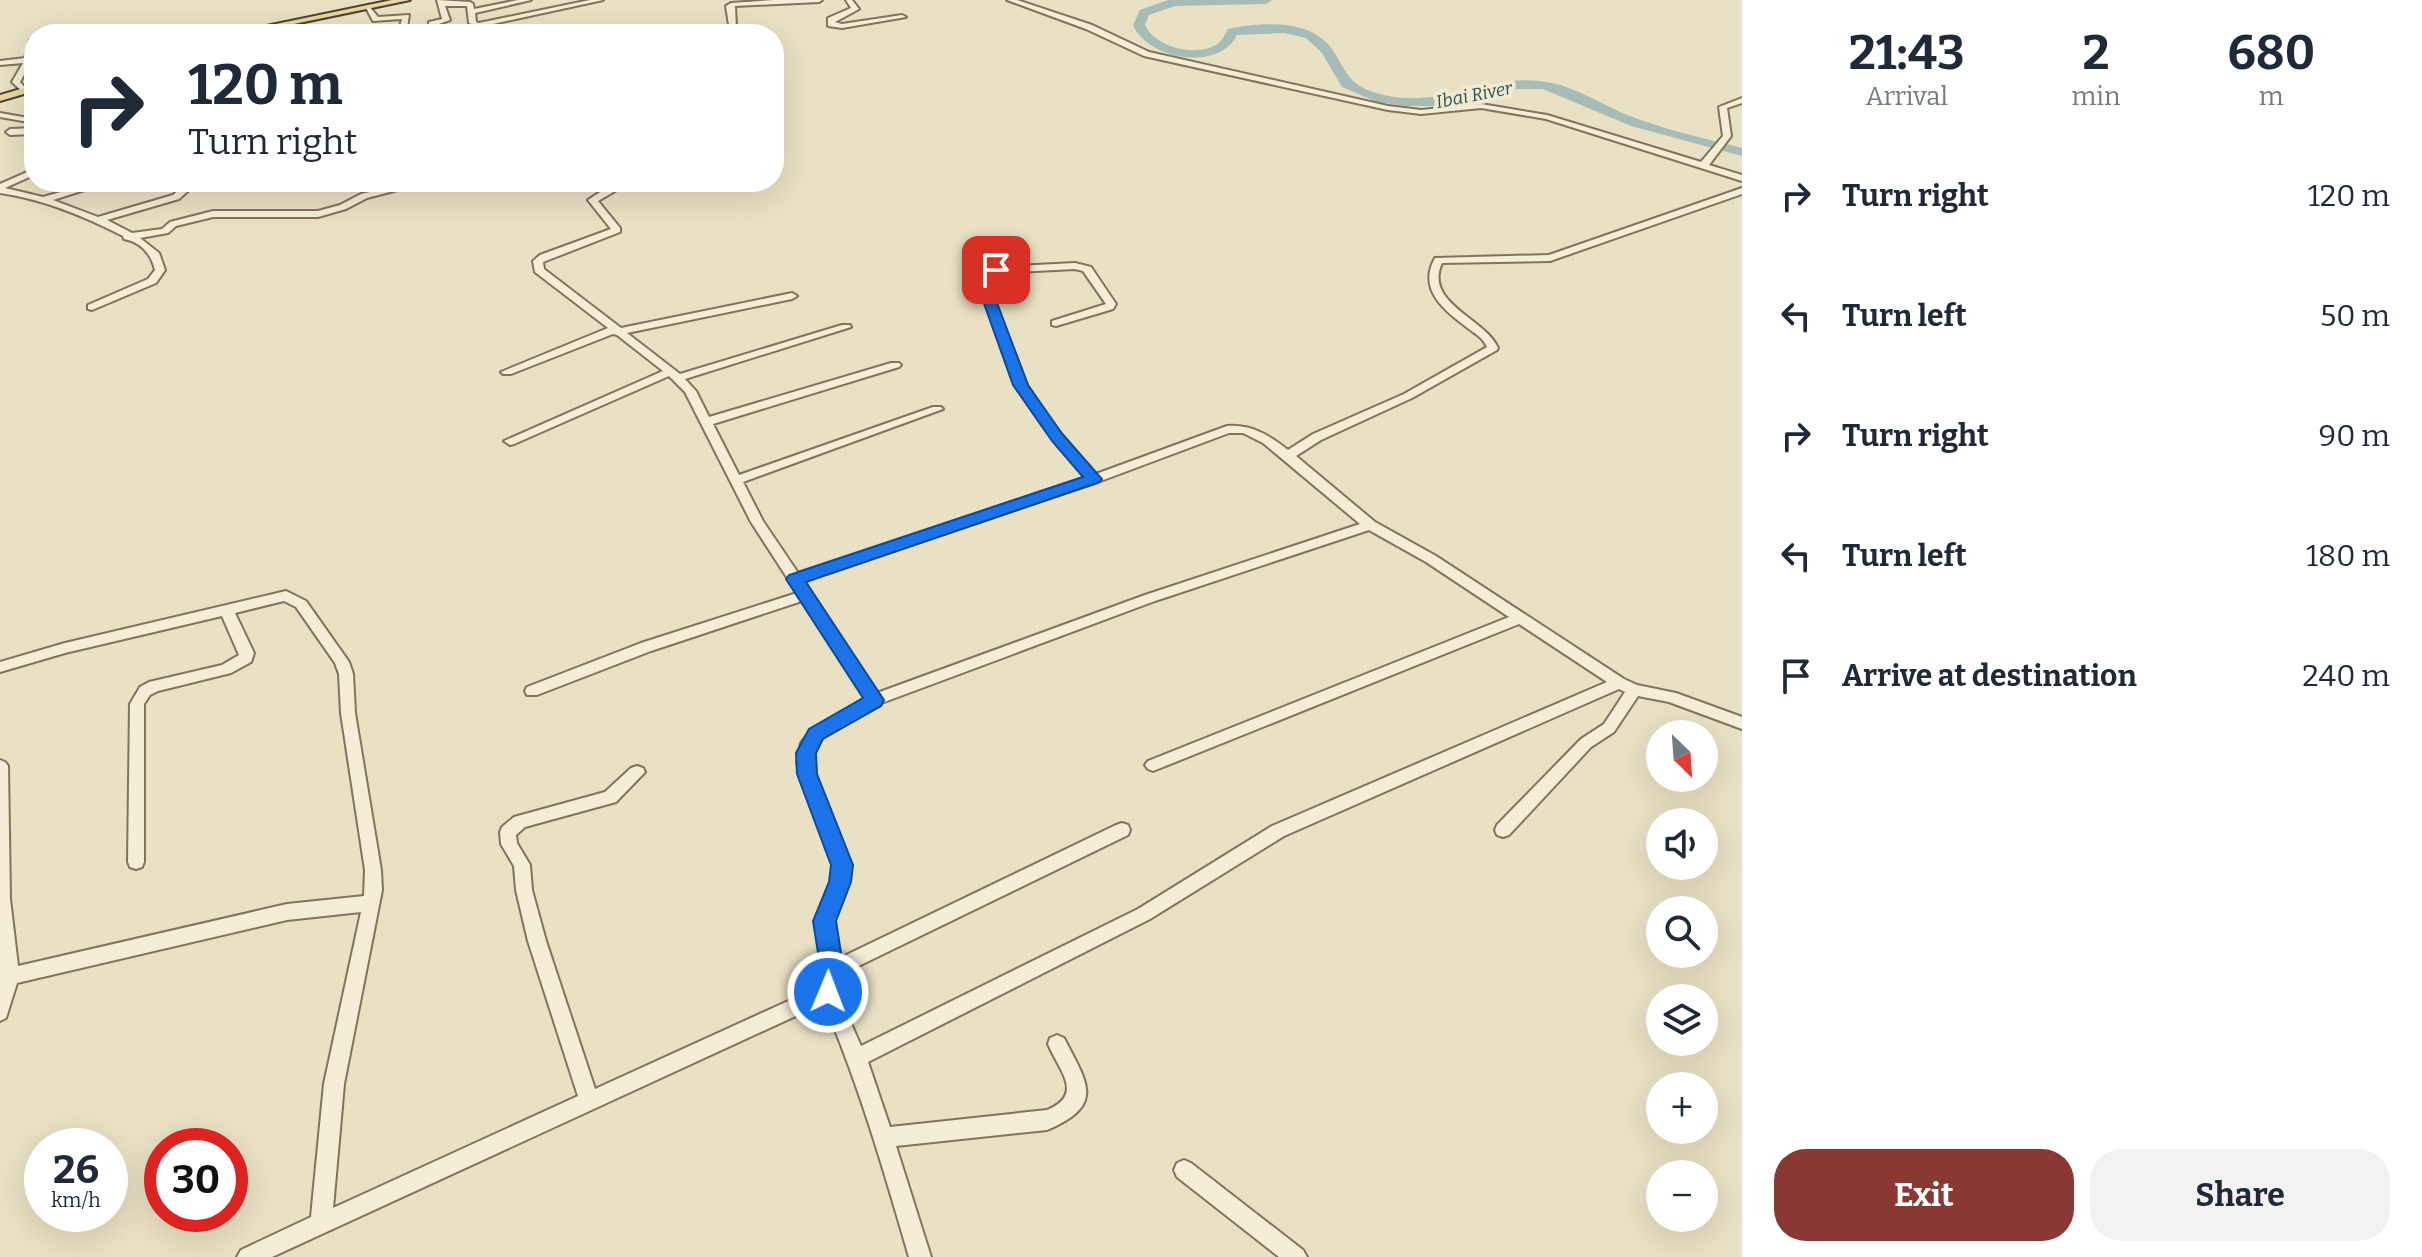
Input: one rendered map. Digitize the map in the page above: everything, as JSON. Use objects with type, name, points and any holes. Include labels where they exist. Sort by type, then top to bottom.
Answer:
[{"type":"main road","points":[[285,24],[402,0]]},
{"type":"main road","points":[[0,98],[24,91]]},
{"type":"street","points":[[472,12],[528,0]]},
{"type":"street","points":[[484,24],[600,0]]},
{"type":"street","points":[[717,0],[731,5],[819,0]]},
{"type":"street","points":[[849,0],[855,9],[835,16],[831,24],[842,26],[902,17]]},
{"type":"street","points":[[1013,1],[1089,27],[1147,54],[1388,108],[1432,112],[1481,106],[1547,117],[1742,178]]},
{"type":"street","points":[[432,24],[446,20],[442,2],[468,3],[473,23],[476,24]]},
{"type":"street","points":[[731,5],[733,24]]},
{"type":"street","points":[[367,7],[376,19],[406,17],[404,24]]},
{"type":"street","points":[[0,63],[24,60]]},
{"type":"street","points":[[24,67],[16,82],[24,87]]},
{"type":"street","points":[[1704,165],[1727,136],[1722,110],[1729,103],[1742,100]]},
{"type":"street","points":[[0,115],[24,119]]},
{"type":"street","points":[[10,132],[24,131]]},
{"type":"street","points":[[0,188],[24,177]]},
{"type":"street","points":[[0,188],[21,191],[98,220],[152,250],[161,265],[152,281],[92,307]]},
{"type":"street","points":[[1288,456],[1317,437],[1408,396],[1493,348],[1489,339],[1443,302],[1432,278],[1432,266],[1438,260],[1519,261],[1550,258],[1742,191]]},
{"type":"street","points":[[44,199],[70,192]]},
{"type":"street","points":[[98,220],[176,197],[182,192]]},
{"type":"street","points":[[127,237],[165,231],[173,224],[213,214],[318,214],[381,192]]},
{"type":"street","points":[[607,192],[593,200],[617,230],[543,257],[537,265],[539,270],[675,375],[690,391],[757,522],[874,700]]},
{"type":"street","points":[[1056,323],[1111,304],[1087,269],[1075,266],[996,270],[981,278],[1021,385],[1052,431],[1094,479]]},
{"type":"street","points":[[507,372],[615,331],[792,296]]},
{"type":"street","points":[[510,441],[675,375],[846,327]]},
{"type":"street","points":[[706,422],[895,365]]},
{"type":"street","points":[[736,480],[937,409]]},
{"type":"street","points":[[795,579],[1234,429],[1251,432],[1288,456],[1370,525],[1431,559],[1626,686],[1671,697],[1742,723]]},
{"type":"street","points":[[920,1257],[884,1137],[829,981],[824,921],[840,882],[842,865],[807,774],[806,753],[816,734],[874,700],[1138,603],[1370,525]]},
{"type":"street","points":[[532,691],[646,647],[805,595]]},
{"type":"street","points":[[0,667],[279,596],[294,599],[342,662],[373,870],[372,903],[334,1084],[321,1224]]},
{"type":"street","points":[[136,862],[137,704],[145,691],[154,686],[226,669],[246,658],[247,653],[226,609]]},
{"type":"street","points":[[1153,765],[1520,618]]},
{"type":"street","points":[[1503,830],[1586,743],[1609,728],[1626,686]]},
{"type":"street","points":[[857,1058],[1133,919],[1278,831],[1626,686]]},
{"type":"street","points":[[0,766],[1,899],[10,976],[0,1012]]},
{"type":"street","points":[[590,1102],[537,941],[524,890],[522,865],[509,844],[508,832],[520,822],[546,813],[583,807],[610,797],[637,772]]},
{"type":"street","points":[[248,1257],[590,1102],[1122,830]]},
{"type":"street","points":[[10,976],[287,912],[372,903]]},
{"type":"street","points":[[884,1137],[1047,1120],[1066,1113],[1077,1103],[1079,1093],[1057,1044]]},
{"type":"street","points":[[1184,1170],[1296,1257]]},
{"type":"waterway","name":"Ibai River","points":[[1266,0],[1174,2],[1144,13],[1139,25],[1151,42],[1168,49],[1189,52],[1218,49],[1232,32],[1270,28],[1298,31],[1320,42],[1347,84],[1377,97],[1406,102],[1436,102],[1512,85],[1543,85],[1571,93],[1636,123],[1742,152]]},
{"type":"route","points":[[828,992],[831,959],[824,921],[840,882],[842,865],[807,774],[806,753],[816,734],[874,700],[795,579],[1094,479],[1039,415],[1021,385],[981,278],[989,271],[996,270]]}]
